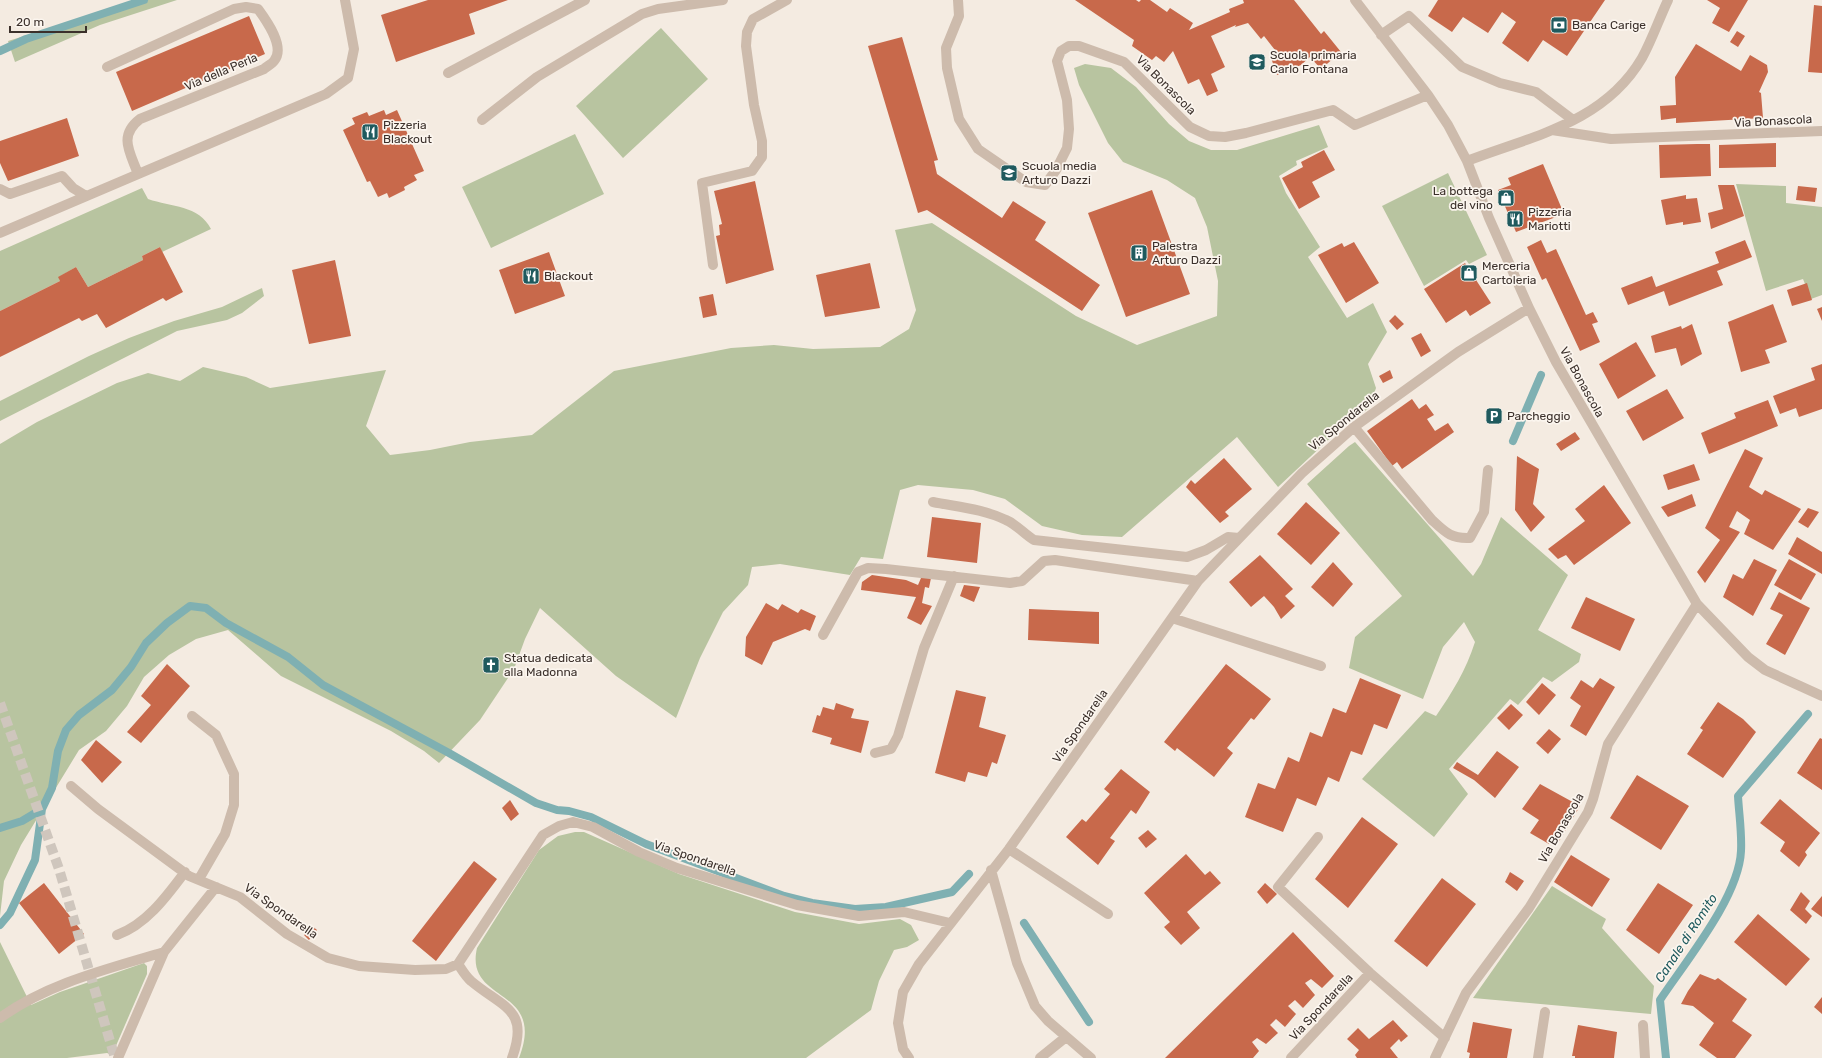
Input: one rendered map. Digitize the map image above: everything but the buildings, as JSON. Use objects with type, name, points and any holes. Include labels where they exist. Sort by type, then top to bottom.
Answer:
[{"type":"street","points":[[0,234],[326,94],[348,78],[354,48],[345,0]]},
{"type":"street","points":[[448,73],[584,0]]},
{"type":"street","points":[[482,120],[537,77],[642,14],[658,9],[723,0]]},
{"type":"street","points":[[713,265],[702,183],[752,171],[762,157],[762,141],[754,105],[746,46],[747,32],[753,19],[787,0]]},
{"type":"street","name":"Via Bonascola","points":[[958,0],[959,16],[946,48],[947,68],[959,119],[978,149],[1026,182],[1045,185],[1056,170],[1067,148],[1069,129],[1066,100],[1058,61],[1061,52],[1069,46],[1085,48],[1124,62],[1190,127],[1208,136],[1225,137],[1246,134],[1333,110],[1355,125],[1428,94]]},
{"type":"street","name":"Via Bonascola","points":[[1355,0],[1381,36],[1428,94],[1448,125],[1467,161],[1489,218],[1529,308],[1556,362],[1600,441],[1697,604],[1748,657],[1765,670],[1822,696]]},
{"type":"street","points":[[1552,130],[1602,104],[1621,87],[1642,58],[1668,0]]},
{"type":"street","name":"Via della Perla","points":[[107,67],[234,9],[246,7],[258,8],[268,23],[278,47],[276,60],[264,69],[140,119],[131,126],[126,135],[128,146],[138,174]]},
{"type":"street","points":[[1381,36],[1409,16],[1462,67],[1500,83],[1536,92],[1573,120]]},
{"type":"street","name":"Via Bonascola","points":[[1467,161],[1552,130],[1611,139],[1822,131]]},
{"type":"street","points":[[0,189],[10,194],[62,176],[73,188],[86,196]]},
{"type":"street","name":"Via Spondarella","points":[[909,1058],[903,1049],[898,1024],[903,992],[919,964],[1009,848],[1198,581],[1302,473],[1354,427],[1458,352],[1529,308]]},
{"type":"street","points":[[1354,427],[1432,520],[1446,533],[1458,539],[1470,538],[1484,512],[1488,470]]},
{"type":"street","points":[[933,502],[990,513],[1008,521],[1022,534],[1034,540],[1187,557],[1206,550],[1228,537],[1239,538]]},
{"type":"street","points":[[823,635],[858,572],[868,568],[1010,583],[1022,581],[1044,562],[1055,560],[1198,581]]},
{"type":"street","points":[[875,753],[891,749],[898,736],[924,648],[954,576]]},
{"type":"street","name":"Via Bonascola","points":[[1435,1058],[1466,993],[1529,908],[1588,812],[1594,799],[1608,744],[1697,604]]},
{"type":"street","points":[[1172,618],[1322,666]]},
{"type":"street","points":[[192,716],[216,735],[234,774],[234,805],[225,834],[199,879]]},
{"type":"street","name":"Via Spondarella","points":[[71,786],[98,809],[185,872],[240,897],[287,934],[328,958],[359,966],[415,970],[446,968],[458,964],[543,835],[559,826],[573,822],[593,827],[639,852],[677,868],[797,905],[859,916],[904,912],[950,923]]},
{"type":"street","points":[[1318,837],[1278,887],[1370,974],[1445,1038]]},
{"type":"street","points":[[1009,848],[1108,914]]},
{"type":"street","points":[[991,870],[1017,963],[1035,1006],[1048,1021],[1091,1058]]},
{"type":"street","points":[[117,935],[128,932],[147,917],[167,896],[185,872]]},
{"type":"street","points":[[118,1058],[164,952],[216,887]]},
{"type":"street","points":[[0,1018],[18,1005],[78,978],[164,952]]},
{"type":"street","points":[[458,964],[470,980],[506,1006],[515,1016],[519,1030],[518,1042],[512,1058]]},
{"type":"street","name":"Via Spondarella","points":[[1291,1058],[1370,974]]},
{"type":"street","points":[[1538,1058],[1545,1012]]},
{"type":"street","points":[[1643,1025],[1645,1058]]},
{"type":"street","points":[[1040,1058],[1066,1037]]},
{"type":"green space","points":[[142,0],[177,0],[100,25],[15,62],[8,41]]},
{"type":"green space","points":[[661,28],[708,79],[623,158],[576,106]]},
{"type":"green space","points":[[1085,64],[1111,68],[1136,87],[1169,124],[1189,141],[1211,150],[1237,150],[1319,125],[1328,147],[1296,161],[1297,165],[1279,176],[1286,193],[1320,247],[1308,257],[1347,318],[1373,303],[1387,332],[1368,364],[1376,388],[1369,408],[1341,428],[1278,487],[1237,437],[1122,537],[1082,535],[1042,526],[1005,499],[973,490],[918,485],[900,490],[883,559],[861,557],[850,575],[780,564],[752,567],[748,585],[723,612],[700,658],[676,718],[616,676],[540,608],[525,639],[514,669],[480,720],[439,763],[424,751],[391,731],[281,676],[228,630],[196,639],[169,655],[144,677],[127,706],[106,731],[79,750],[21,845],[4,881],[0,916],[0,444],[37,422],[117,383],[148,373],[180,381],[203,367],[246,377],[270,388],[386,370],[366,426],[390,455],[430,450],[470,442],[532,435],[614,371],[731,348],[774,345],[813,349],[880,347],[909,329],[916,310],[895,230],[932,223],[1076,316],[1137,345],[1217,316],[1218,281],[1207,227],[1195,198],[1167,180],[1123,162],[1108,143],[1079,85],[1074,68]]},
{"type":"green space","points":[[575,134],[604,194],[491,248],[462,187]]},
{"type":"green space","points":[[1448,173],[1487,255],[1469,264],[1466,260],[1424,286],[1382,206]]},
{"type":"green space","points":[[1736,184],[1786,186],[1786,203],[1822,207],[1822,295],[1811,299],[1803,279],[1766,291]]},
{"type":"green space","points":[[142,188],[148,199],[192,211],[206,221],[211,229],[162,252],[160,247],[142,256],[143,260],[88,287],[76,267],[59,277],[60,281],[0,311],[0,251]]},
{"type":"green space","points":[[262,288],[264,296],[242,313],[227,320],[177,331],[0,421],[0,401],[89,356],[129,338],[174,321],[222,307]]},
{"type":"green space","points":[[1355,442],[1473,576],[1481,564],[1501,517],[1568,575],[1538,630],[1581,654],[1579,662],[1552,682],[1543,677],[1518,705],[1510,699],[1449,769],[1468,794],[1434,837],[1362,779],[1425,711],[1436,716],[1458,681],[1475,642],[1464,622],[1443,647],[1423,699],[1349,668],[1355,637],[1402,596],[1307,484]]},
{"type":"green space","points":[[575,832],[584,832],[679,874],[795,912],[859,924],[900,919],[911,925],[919,940],[907,947],[894,950],[879,981],[871,1010],[806,1058],[519,1058],[525,1035],[522,1018],[515,1006],[482,979],[476,966],[477,948],[539,850],[558,836]]},
{"type":"green space","points":[[1552,886],[1606,919],[1602,928],[1654,986],[1651,1014],[1473,998]]},
{"type":"green space","points":[[0,942],[31,1005],[60,992],[144,963],[147,966],[147,974],[112,1055],[107,1053],[67,1058],[0,1058]]},
{"type":"waterway","points":[[0,51],[26,39],[144,0]]},
{"type":"waterway","points":[[1513,441],[1541,375]]},
{"type":"waterway","points":[[0,925],[10,913],[35,860],[42,809],[52,788],[58,751],[66,730],[79,715],[112,690],[131,667],[146,643],[167,623],[190,606],[206,608],[226,623],[288,657],[323,685],[449,753],[536,803],[557,810],[569,811],[591,817],[646,844],[784,896],[812,903],[855,909],[886,907],[952,892],[969,874]]},
{"type":"waterway","name":"Canale di Romito","points":[[1666,1058],[1660,1000],[1710,928],[1731,888],[1738,869],[1741,851],[1738,796],[1808,714]]},
{"type":"waterway","points":[[0,828],[22,821],[42,809]]},
{"type":"waterway","points":[[1024,923],[1089,1022]]},
{"type":"tunnel","points":[[0,703],[59,869],[115,1058]]},
{"type":"place","name":"Banca Carige","points":[[1559,25]]},
{"type":"place","name":"Scuola primaria Carlo Fontana","points":[[1257,62]]},
{"type":"place","name":"Pizzeria Blackout","points":[[370,132]]},
{"type":"place","name":"Scuola media Arturo Dazzi","points":[[1009,173]]},
{"type":"place","name":"La bottega del vino","points":[[1506,198]]},
{"type":"place","name":"Pizzeria Mariotti","points":[[1515,219]]},
{"type":"place","name":"Palestra Arturo Dazzi","points":[[1139,253]]},
{"type":"place","name":"Merceria Cartoleria","points":[[1469,273]]},
{"type":"place","name":"Blackout","points":[[531,276]]},
{"type":"place","name":"Parcheggio","points":[[1494,416]]},
{"type":"place","name":"Statua dedicata alla Madonna","points":[[491,665]]}]
